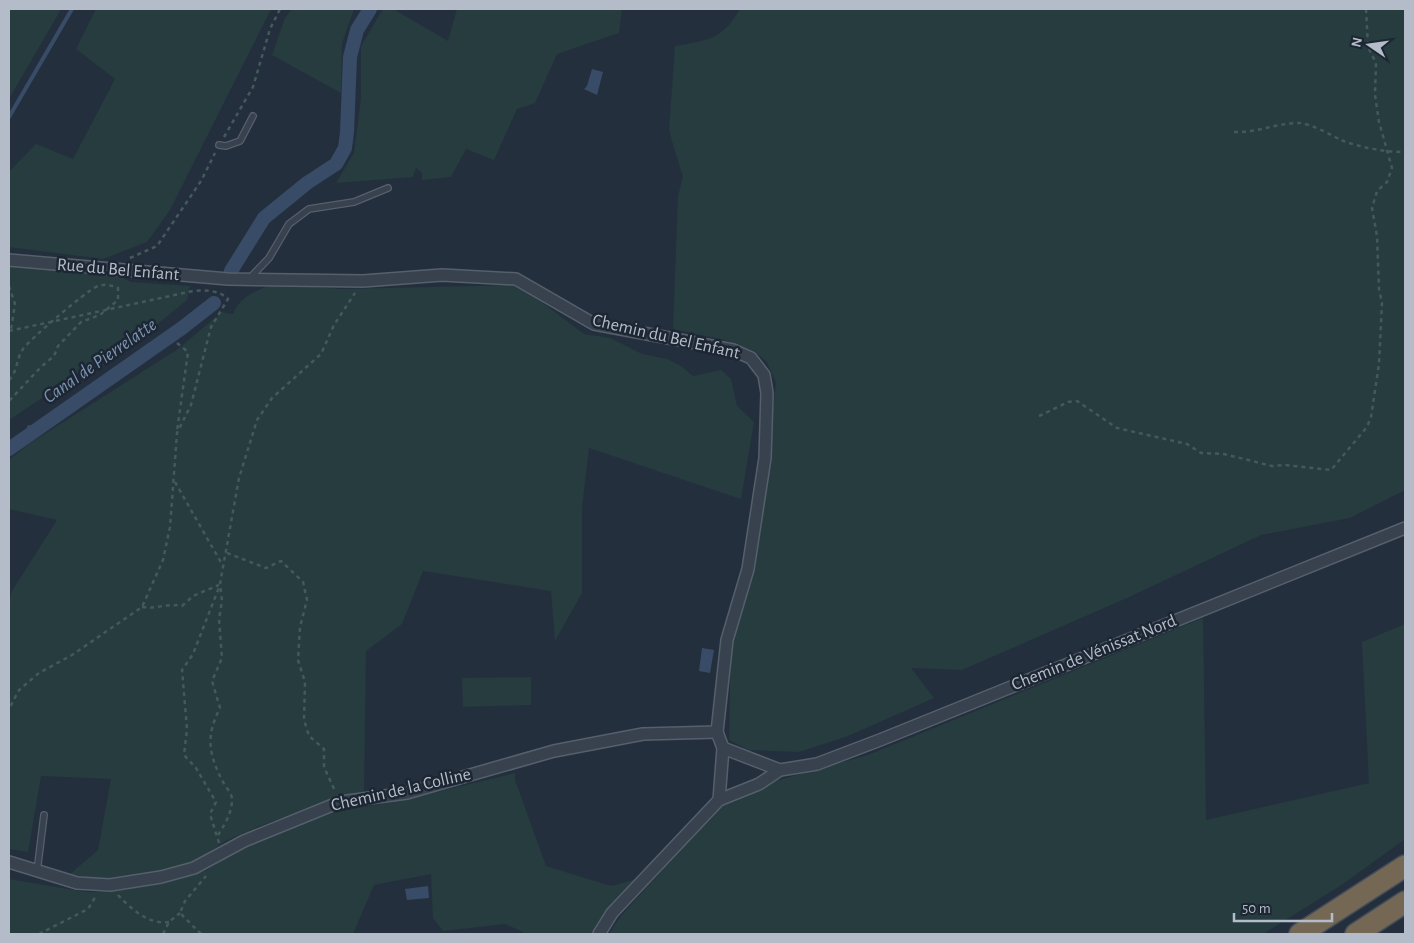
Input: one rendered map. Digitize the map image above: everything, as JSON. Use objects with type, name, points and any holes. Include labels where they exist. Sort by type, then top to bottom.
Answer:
[{"type":"highway","points":[[1300,934],[1405,866]]},
{"type":"highway","points":[[1356,934],[1405,902]]},
{"type":"street","name":"Rue du Bel Enfant","points":[[9,260],[103,270],[228,279]]},
{"type":"street","name":"Chemin du Bel Enfant","points":[[228,279],[363,281],[442,275],[516,278],[594,324],[733,350],[751,358],[764,375],[767,393],[766,458],[748,569],[726,640],[717,732],[723,748],[719,800]]},
{"type":"street","name":"Chemin de Vénissat Nord","points":[[719,800],[759,784],[780,770],[817,764],[880,740],[1405,528]]},
{"type":"street","name":"Chemin de la Colline","points":[[9,862],[77,883],[105,885],[160,878],[194,868],[267,831],[340,802],[407,792],[554,751],[643,734],[717,732]]},
{"type":"street","points":[[723,748],[780,770]]},
{"type":"street","points":[[599,934],[612,914],[719,800]]},
{"type":"lane","points":[[219,145],[226,146],[240,141],[252,116]]},
{"type":"lane","points":[[250,279],[269,258],[289,224],[309,209],[354,202],[388,188]]},
{"type":"lane","points":[[37,872],[44,816]]},
{"type":"path","points":[[103,270],[157,246],[201,181],[252,87],[270,29],[280,9]]},
{"type":"path","points":[[1040,416],[1068,402],[1077,401],[1117,428],[1187,444],[1201,452],[1224,454],[1272,466],[1286,465],[1331,470],[1341,460],[1367,427],[1372,410],[1379,364],[1382,303],[1379,289],[1377,236],[1372,208],[1377,191],[1387,182],[1392,168],[1376,104],[1376,63],[1368,47],[1366,9]]},
{"type":"path","points":[[1234,132],[1246,132],[1298,123],[1326,131],[1342,140],[1361,146],[1382,149],[1388,152],[1405,152]]},
{"type":"path","points":[[163,934],[170,922],[180,913],[185,901],[216,866],[220,855],[218,835],[210,814],[216,802],[196,768],[184,754],[187,729],[182,670],[193,654],[220,584],[239,478],[257,420],[272,398],[321,354],[334,325],[363,281]]},
{"type":"path","points":[[9,380],[15,374],[23,348],[53,321],[96,287],[107,284],[118,288],[118,300],[100,315],[81,322],[58,346],[54,356],[9,401]]},
{"type":"path","points":[[9,286],[15,304],[10,330],[193,291],[207,290],[224,295],[228,299],[211,327],[191,405],[177,433]]},
{"type":"path","points":[[9,709],[19,690],[39,673],[72,655],[142,607],[163,560],[170,526],[175,480],[177,433],[188,352],[177,343]]},
{"type":"path","points":[[175,480],[223,566]]},
{"type":"path","points":[[226,552],[266,568],[281,561],[303,582],[307,600],[300,627],[298,660],[305,682],[304,720],[309,736],[324,749],[324,768],[340,802]]},
{"type":"path","points":[[142,607],[157,609],[168,603],[182,606],[193,596],[220,584]]},
{"type":"path","points":[[218,835],[228,819],[232,798],[212,760],[210,747],[213,722],[220,708],[212,681],[222,658],[219,618],[222,601],[220,584]]},
{"type":"path","points":[[38,934],[88,909],[105,885],[127,905],[150,921],[160,924],[170,922]]},
{"type":"path","points":[[180,913],[201,934]]},
{"type":"green space","points":[[9,9],[61,9],[9,99]]},
{"type":"green space","points":[[96,9],[271,9],[170,210],[147,242],[103,259],[9,247],[9,172],[36,144],[73,159],[115,79],[76,49]]},
{"type":"green space","points":[[292,9],[354,9],[342,43],[341,93],[272,55],[285,18]]},
{"type":"green space","points":[[383,9],[393,9],[448,41],[457,9],[622,9],[619,33],[557,54],[535,103],[517,109],[494,160],[466,149],[451,177],[422,180],[422,173],[416,167],[413,177],[336,183],[354,153],[361,99],[361,46]]},
{"type":"green space","points":[[740,9],[1405,9],[1405,490],[1350,518],[1261,535],[1127,598],[962,670],[911,668],[934,698],[848,736],[799,752],[749,750],[729,740],[731,630],[762,502],[776,383],[767,362],[754,351],[725,340],[673,329],[678,196],[683,177],[669,131],[675,46],[713,37],[727,27]]},
{"type":"green space","points":[[9,265],[117,275],[131,282],[190,286],[187,300],[138,340],[82,371],[9,420]]},
{"type":"green space","points":[[273,284],[341,289],[516,285],[527,291],[584,334],[610,338],[642,354],[667,359],[681,366],[693,376],[721,370],[731,379],[737,406],[754,422],[741,499],[589,448],[582,508],[582,593],[555,641],[551,591],[423,571],[402,624],[366,651],[364,792],[318,805],[260,826],[227,840],[193,863],[126,879],[95,880],[70,874],[98,850],[111,779],[41,776],[28,852],[9,849],[9,601],[12,591],[57,520],[9,509],[9,460],[29,444],[178,349],[222,312],[233,314],[244,298]]},
{"type":"green space","points":[[1203,618],[1206,820],[1369,783],[1362,642],[1405,624],[1405,839],[1343,884],[1263,934],[609,934],[620,917],[720,807],[772,782],[868,755]]},
{"type":"green space","points":[[531,677],[531,705],[463,707],[462,678]]},
{"type":"green space","points":[[515,773],[515,780],[546,866],[611,886],[641,878],[594,934],[527,934],[505,924],[443,931],[433,918],[431,874],[374,885],[353,934],[9,934],[9,879],[86,892],[105,892],[195,874],[207,870],[242,846],[335,812],[404,800]]},
{"type":"water","points":[[592,69],[603,72],[597,95],[584,89],[587,86]]},
{"type":"water","points":[[702,648],[714,650],[710,673],[699,671]]},
{"type":"water","points":[[428,886],[429,898],[407,900],[405,889]]},
{"type":"waterway","points":[[9,117],[72,9]]},
{"type":"waterway","name":"Canal de Pierrelatte","points":[[231,271],[264,218],[307,183],[336,164],[345,148],[350,57],[357,30],[370,9]]},
{"type":"waterway","name":"Canal de Pierrelatte","points":[[9,449],[182,328],[214,303]]},
{"type":"waterway","name":"Canal de Pierrelatte","points":[[29,427],[33,432]]}]
